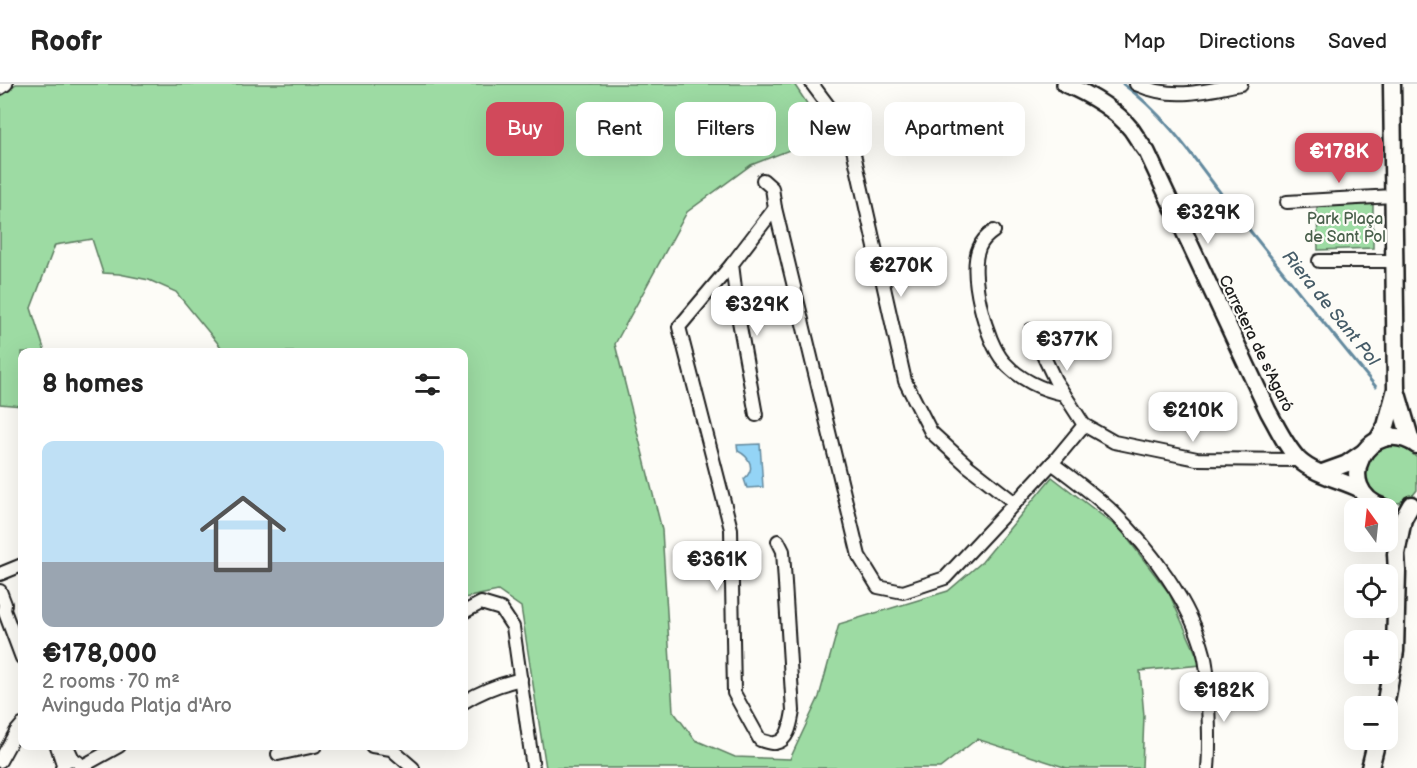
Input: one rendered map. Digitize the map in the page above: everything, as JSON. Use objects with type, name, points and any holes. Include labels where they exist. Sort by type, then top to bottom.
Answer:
[{"type":"main road","points":[[1378,440],[1386,426],[1396,388],[1392,84]]},
{"type":"main road","points":[[1396,388],[1414,443]]},
{"type":"main road","points":[[1367,498],[1360,489],[1357,479],[1357,469],[1365,451],[1371,444],[1386,437],[1395,437],[1414,443]]},
{"type":"main road","points":[[1398,509],[1414,503]]},
{"type":"main road","points":[[1387,696],[1395,651],[1396,554],[1403,519],[1414,503]]},
{"type":"main road","points":[[1370,768],[1374,750]]},
{"type":"street","points":[[0,88],[6,84]]},
{"type":"street","points":[[812,84],[842,124],[852,145],[904,381],[931,432],[968,466],[1015,503]]},
{"type":"street","name":"Carretera de s'Agaró","points":[[1065,84],[1105,105],[1130,128],[1147,152],[1268,411],[1285,441],[1300,460],[1321,473],[1360,489]]},
{"type":"street","points":[[1136,84],[1152,91],[1173,94],[1241,84]]},
{"type":"street","points":[[763,180],[772,188],[859,556],[878,586],[903,592],[945,578],[1052,463],[1084,425]]},
{"type":"street","points":[[1287,202],[1393,196]]},
{"type":"street","points":[[775,208],[679,327],[731,529],[734,693],[760,740],[774,743],[783,739],[786,734],[793,711],[783,551],[778,542]]},
{"type":"street","points":[[994,231],[979,246],[977,284],[985,325],[994,347],[1012,370],[1048,392],[1064,394]]},
{"type":"street","points":[[1319,261],[1394,261]]},
{"type":"street","points":[[732,264],[739,321],[756,415]]},
{"type":"street","points":[[1031,330],[1055,380],[1084,425],[1114,442],[1197,459],[1300,460]]},
{"type":"street","points":[[1321,473],[1346,464],[1365,451]]},
{"type":"street","points":[[1052,463],[1114,513],[1138,540],[1171,583],[1196,628],[1205,655],[1207,677],[1210,752],[1208,768]]},
{"type":"street","points":[[0,574],[18,567]]},
{"type":"street","points":[[0,591],[5,604],[4,610],[18,647]]},
{"type":"street","points":[[468,610],[481,603],[501,609],[513,627],[533,768]]},
{"type":"street","points":[[5,604],[10,605],[18,625]]},
{"type":"street","points":[[468,700],[501,684],[520,679]]},
{"type":"street","points":[[0,761],[18,730]]},
{"type":"street","points":[[60,750],[73,765]]},
{"type":"street","points":[[68,750],[73,765]]},
{"type":"street","points":[[73,765],[95,750]]},
{"type":"street","points":[[73,765],[109,750]]},
{"type":"street","points":[[278,754],[296,750]]},
{"type":"street","points":[[397,750],[412,768]]},
{"type":"green space","points":[[16,84],[794,84],[806,102],[788,102],[788,151],[776,155],[776,102],[675,102],[675,156],[774,156],[751,165],[687,212],[615,344],[662,530],[673,711],[695,740],[735,757],[790,759],[819,697],[839,624],[948,591],[982,562],[1052,477],[1121,530],[1169,593],[1201,665],[1140,671],[1144,716],[1142,768],[1067,768],[977,739],[940,768],[546,768],[521,607],[498,591],[468,597],[468,348],[222,348],[176,292],[149,280],[103,273],[92,239],[55,245],[31,308],[44,348],[18,348],[18,406],[0,404],[0,94]]},
{"type":"green space","name":"Park Plaça de Sant Pol","points":[[1373,204],[1373,248],[1318,250],[1317,207]]},
{"type":"green space","points":[[1393,445],[1400,447],[1417,458],[1417,490],[1405,502],[1398,503],[1398,498],[1384,498],[1367,488],[1364,469],[1374,452]]},
{"type":"water","points":[[760,444],[763,487],[747,488],[744,479],[751,467],[746,456],[738,451],[737,445]]},
{"type":"waterway","name":"Riera de Sant Pol","points":[[1123,84],[1139,96],[1180,139],[1246,226],[1376,387]]}]
